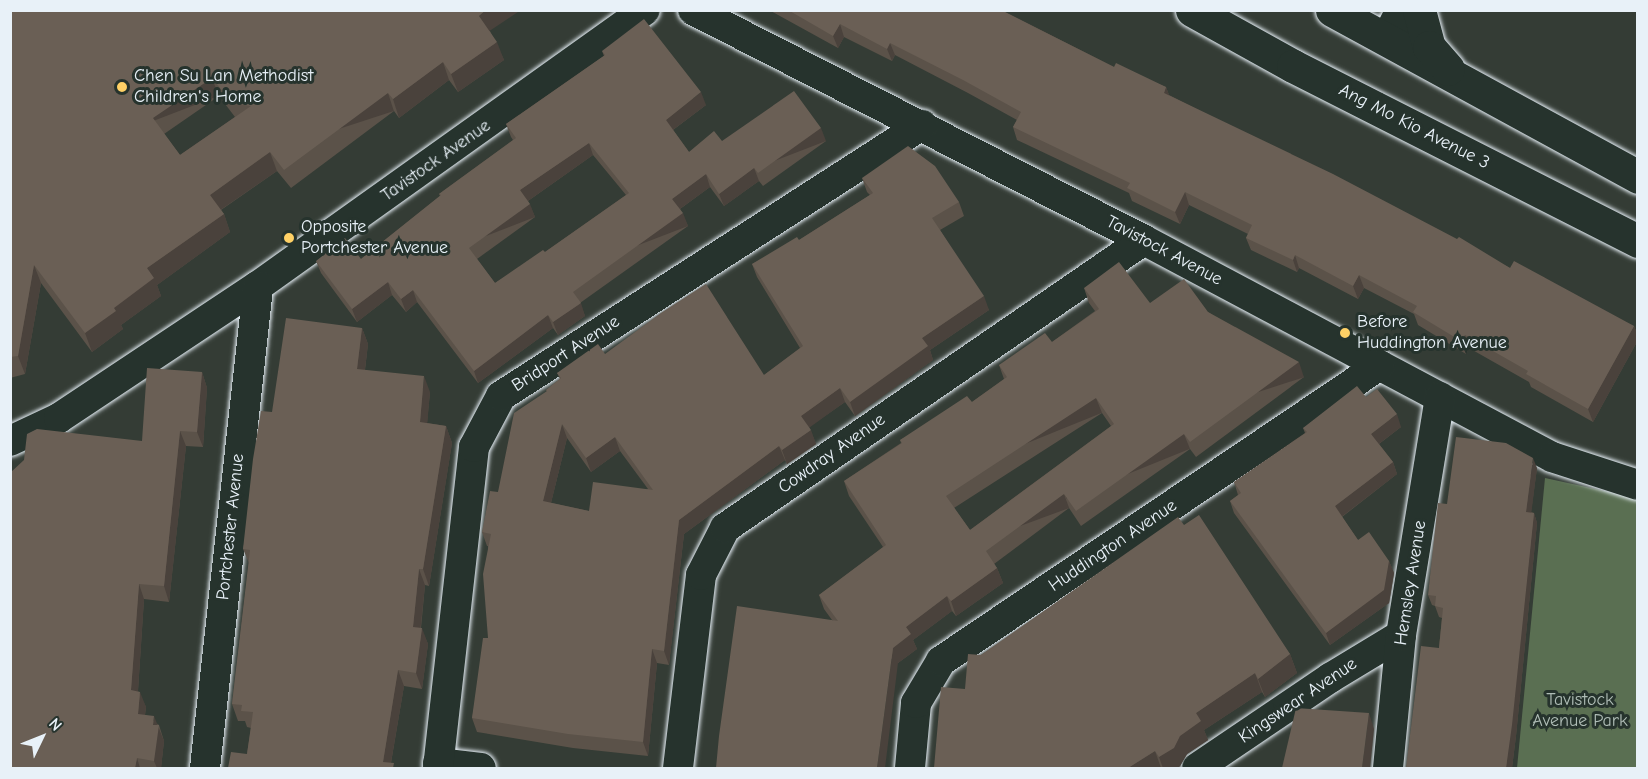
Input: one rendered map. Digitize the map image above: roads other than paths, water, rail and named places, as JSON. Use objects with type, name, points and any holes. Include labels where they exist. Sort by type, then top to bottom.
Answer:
[{"type":"main road","name":"Ang Mo Kio Avenue 3","points":[[1192,10],[1300,70],[1638,241]]},
{"type":"main road","points":[[1387,39],[1402,10]]},
{"type":"main road","points":[[1419,10],[1429,47],[1452,75]]},
{"type":"main road","points":[[1344,14],[1638,177]]},
{"type":"street","name":"Tavistock Avenue","points":[[10,441],[59,417],[258,286],[645,10]]},
{"type":"street","name":"Tavistock Avenue","points":[[693,10],[1144,240],[1552,457],[1638,485]]},
{"type":"street","name":"Bridport Avenue","points":[[438,766],[474,447],[501,396],[922,125]]},
{"type":"street","name":"Cowdray Avenue","points":[[678,768],[701,575],[725,528],[1144,240]]},
{"type":"street","name":"Portchester Avenue","points":[[205,768],[258,286]]},
{"type":"street","name":"Huddington Avenue","points":[[910,768],[916,703],[941,661],[1380,365]]},
{"type":"street","name":"Hemsley Avenue","points":[[1388,768],[1401,634],[1440,398]]},
{"type":"street","name":"Kingswear Avenue","points":[[1197,768],[1330,678],[1401,634]]},
{"type":"street","points":[[438,766],[482,768]]},
{"type":"place","name":"Chen Su Lan Methodist Children's Home","points":[[122,87]]},
{"type":"place","name":"Opposite Portchester Avenue","points":[[289,238]]},
{"type":"place","name":"Before Huddington Avenue","points":[[1345,333]]},
{"type":"park label","name":"Tavistock Avenue Park","points":[[1580,711]]}]
